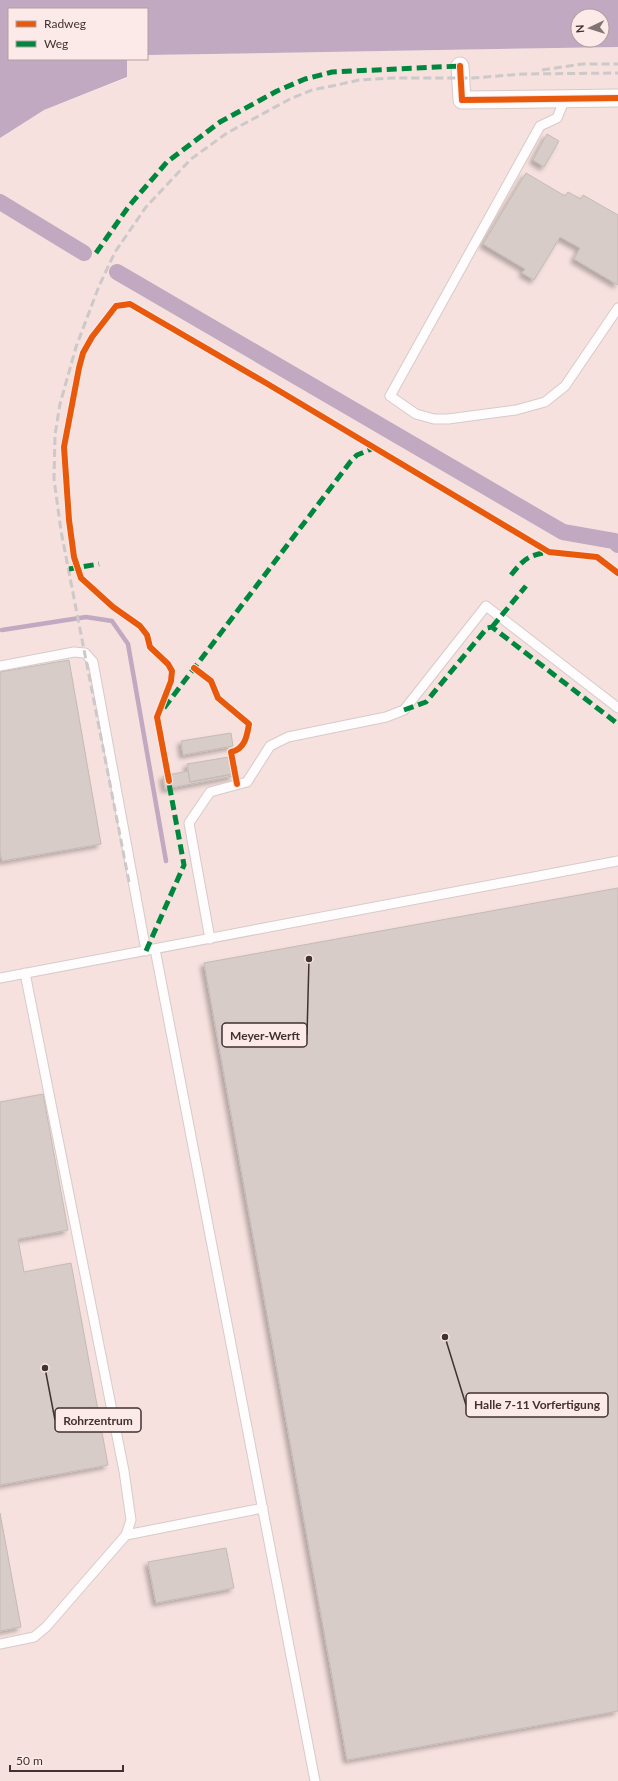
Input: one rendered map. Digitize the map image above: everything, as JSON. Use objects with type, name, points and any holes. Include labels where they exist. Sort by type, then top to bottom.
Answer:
[{"type":"street","points":[[460,66],[462,100],[618,98]]},
{"type":"lane","points":[[565,99],[557,118],[540,126],[390,396],[416,414],[448,419],[516,410],[545,402],[565,386],[618,308]]},
{"type":"lane","points":[[210,939],[189,823],[210,792],[247,782],[270,746],[288,737],[386,717],[404,710],[486,606],[618,708]]},
{"type":"lane","points":[[0,666],[74,652],[85,653],[93,662],[263,1508],[315,1781]]},
{"type":"lane","points":[[0,978],[618,861]]},
{"type":"lane","points":[[0,1644],[34,1637],[46,1627],[126,1535],[131,1520],[124,1471],[25,973]]},
{"type":"lane","points":[[126,1535],[263,1508]]},
{"type":"shaded area","points":[[0,0],[618,0],[618,47],[610,47],[610,8],[570,8],[570,48],[148,55],[148,8],[8,8],[8,60],[127,60],[127,77],[44,110],[0,138]]},
{"type":"shaded area","points":[[618,47],[618,1781],[0,1781],[0,138],[44,110],[127,78],[127,60],[148,60],[148,55]]},
{"type":"building","points":[[547,134],[559,141],[544,167],[533,160]]},
{"type":"building","points":[[526,173],[565,196],[568,192],[581,199],[583,195],[618,215],[618,285],[574,259],[580,248],[560,237],[534,280],[522,273],[525,269],[483,244]]},
{"type":"building","points":[[69,660],[101,844],[2,861],[0,852],[0,672]]},
{"type":"building","points":[[231,733],[233,746],[183,755],[181,741]]},
{"type":"building","points":[[229,757],[233,774],[190,782],[187,764]]},
{"type":"building","points":[[188,771],[190,782],[233,774],[233,776],[165,789],[163,776]]},
{"type":"building","points":[[618,888],[618,1711],[347,1760],[204,963]]},
{"type":"building","points":[[43,1094],[68,1230],[18,1239],[24,1272],[71,1263],[108,1465],[0,1485],[0,1102]]},
{"type":"building","points":[[0,1513],[21,1627],[0,1631]]},
{"type":"building","points":[[226,1548],[234,1588],[156,1603],[148,1562]]},
{"type":"waterway","points":[[0,202],[84,253]]},
{"type":"waterway","points":[[117,272],[563,532],[614,541],[618,545]]},
{"type":"waterway","points":[[2,630],[86,617],[112,621],[128,644],[166,861]]},
{"type":"railway","points":[[542,70],[582,64],[618,64]]},
{"type":"railway","points":[[129,882],[61,531],[54,479],[55,435],[60,404],[76,347],[99,286],[115,252],[146,207],[191,159],[227,133],[290,99],[312,90],[359,80],[392,78],[473,78],[523,74],[618,73]]},
{"type":"marked path","points":[[96,253],[129,206],[167,162],[220,122],[277,91],[305,79],[332,72],[460,66]]},
{"type":"marked path","points":[[164,708],[351,461],[357,455],[374,448]]},
{"type":"marked path","points":[[511,575],[523,561],[531,556],[549,552]]},
{"type":"marked path","points":[[69,569],[99,564]]},
{"type":"marked path","points":[[492,627],[526,586]]},
{"type":"marked path","points":[[404,710],[426,702],[487,628],[492,627],[618,724]]},
{"type":"marked path","points":[[146,951],[184,865],[168,778]]},
{"type":"cycle path","points":[[460,66],[462,100],[618,98]]},
{"type":"cycle path","points":[[169,781],[157,717],[171,681],[172,671],[168,664],[150,647],[147,635],[140,626],[113,607],[81,578],[74,557],[69,520],[64,447],[79,368],[83,353],[92,337],[116,306],[130,304],[266,383],[549,552],[597,557],[618,573]]},
{"type":"cycle path","points":[[194,668],[211,681],[218,698],[249,724],[246,737],[242,745],[231,752],[237,784]]},
{"type":"place","name":"Meyer-Werft","points":[[309,959]]},
{"type":"place","name":"Halle 7-11 Vorfertigung","points":[[445,1337]]},
{"type":"place","name":"Rohrzentrum","points":[[45,1368]]}]
